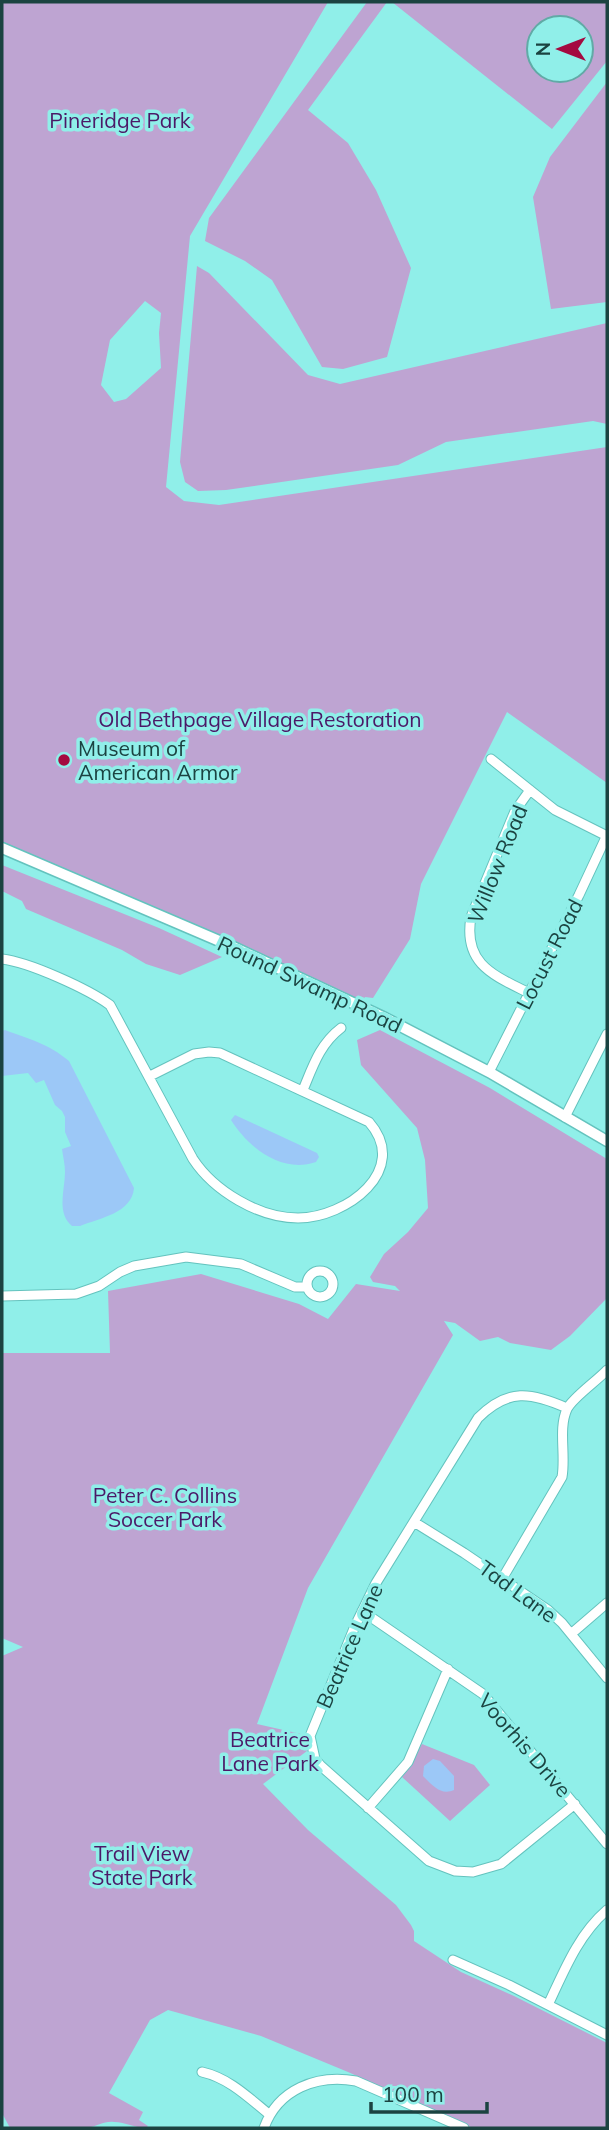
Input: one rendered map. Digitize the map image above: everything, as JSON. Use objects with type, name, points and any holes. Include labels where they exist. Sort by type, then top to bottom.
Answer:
[{"type":"main road","name":"Round Swamp Road","points":[[2,848],[231,946],[385,1018],[489,1072],[607,1141]]},
{"type":"street","points":[[491,758],[566,816],[607,835]]},
{"type":"street","name":"Willow Road","points":[[529,993],[492,974],[481,964],[472,948],[469,935],[471,917],[515,811],[530,790]]},
{"type":"street","name":"Locust Road","points":[[489,1072],[607,835]]},
{"type":"street","points":[[2,959],[17,961],[96,995],[110,1005],[192,1159],[222,1190],[266,1212],[298,1218],[317,1216],[336,1211],[351,1202],[374,1179],[381,1166],[383,1142],[369,1122],[235,1058],[209,1052],[194,1054],[149,1076]]},
{"type":"street","points":[[303,1090],[319,1051],[341,1028]]},
{"type":"street","points":[[565,1117],[607,1034]]},
{"type":"street","points":[[2,1296],[76,1294],[88,1291],[134,1266],[186,1257],[241,1264],[295,1287],[307,1287]]},
{"type":"street","points":[[502,1578],[562,1477],[565,1463],[563,1430],[567,1408],[605,1376]]},
{"type":"street","name":"Beatrice Lane","points":[[567,1408],[537,1396],[508,1397],[488,1408],[470,1429],[376,1583],[316,1720],[310,1744],[315,1759],[321,1766],[368,1808],[429,1861],[455,1871],[489,1869],[507,1860],[575,1804]]},
{"type":"street","name":"Tad Lane","points":[[414,1522],[548,1610],[607,1678]]},
{"type":"street","points":[[571,1634],[607,1603]]},
{"type":"street","name":"Voorhis Drive","points":[[362,1611],[476,1688],[489,1700],[607,1844]]},
{"type":"street","points":[[368,1808],[408,1762],[447,1670]]},
{"type":"street","points":[[548,2005],[575,1950],[589,1928],[607,1910]]},
{"type":"street","points":[[453,1961],[607,2035]]},
{"type":"street","points":[[202,2072],[216,2075],[229,2083],[270,2115]]},
{"type":"street","points":[[264,2128],[276,2105],[299,2087],[311,2081],[341,2078],[356,2081],[464,2128]]},
{"type":"green space","name":"Old Bethpage Village Restoration","points":[[2,2],[328,2],[190,236],[166,487],[184,501],[219,505],[607,447],[607,783],[507,712],[421,884],[410,939],[373,998],[365,997],[361,1005],[2,845]],"holes":[[[145,301],[161,313],[161,368],[126,399],[114,402],[101,385],[110,340]]]},
{"type":"green space","points":[[367,2],[387,2],[308,110],[348,143],[376,190],[411,268],[387,357],[343,369],[322,367],[272,280],[245,261],[205,241],[209,218]]},
{"type":"green space","points":[[392,2],[607,2],[607,61],[595,76],[595,14],[525,14],[525,84],[588,84],[552,129]]},
{"type":"green space","points":[[607,82],[607,302],[551,309],[533,197],[550,157]]},
{"type":"green space","points":[[197,266],[209,273],[308,375],[340,384],[607,323],[607,424],[593,421],[446,442],[398,465],[226,490],[198,491],[185,482],[180,462]]},
{"type":"green space","points":[[2,865],[159,928],[222,957],[180,975],[146,964],[122,950],[26,909],[22,901],[2,891]]},
{"type":"green space","points":[[380,1030],[490,1088],[607,1159],[607,1298],[570,1336],[551,1350],[510,1343],[498,1337],[480,1341],[455,1323],[444,1321],[453,1335],[308,1588],[257,1724],[310,1736],[311,1748],[263,1784],[308,1830],[396,1905],[414,1931],[414,1941],[461,1972],[607,2043],[607,2128],[473,2128],[261,2036],[168,2010],[150,2020],[109,2093],[143,2112],[139,2120],[148,2126],[146,2128],[110,2122],[80,2129],[10,2128],[2,2113],[2,1656],[23,1647],[2,1638],[2,1353],[110,1353],[108,1291],[201,1274],[299,1304],[328,1319],[356,1284],[400,1291],[395,1286],[373,1282],[370,1277],[384,1254],[408,1232],[428,1208],[425,1160],[417,1128],[361,1065],[357,1040]]},
{"type":"green space","points":[[422,1744],[474,1765],[490,1785],[450,1821],[402,1777]]},
{"type":"water","points":[[2,1031],[46,1046],[69,1061],[134,1188],[128,1203],[121,1209],[80,1226],[72,1226],[67,1221],[62,1201],[65,1172],[62,1149],[71,1146],[65,1132],[65,1117],[55,1105],[44,1080],[36,1083],[28,1073],[2,1076]]},
{"type":"water","points":[[235,1115],[317,1153],[319,1157],[316,1162],[303,1165],[278,1161],[267,1156],[238,1130],[231,1120]]},
{"type":"water","points":[[433,1759],[440,1761],[454,1776],[454,1790],[441,1791],[423,1776],[424,1766]]},
{"type":"place","name":"Museum of American Armor","points":[[64,760]]},
{"type":"park label","name":"Pineridge Park","points":[[120,120]]},
{"type":"park label","name":"Peter C. Collins Soccer Park","points":[[165,1507]]},
{"type":"park label","name":"Beatrice Lane Park","points":[[270,1751]]},
{"type":"park label","name":"Trail View State Park","points":[[142,1865]]}]
